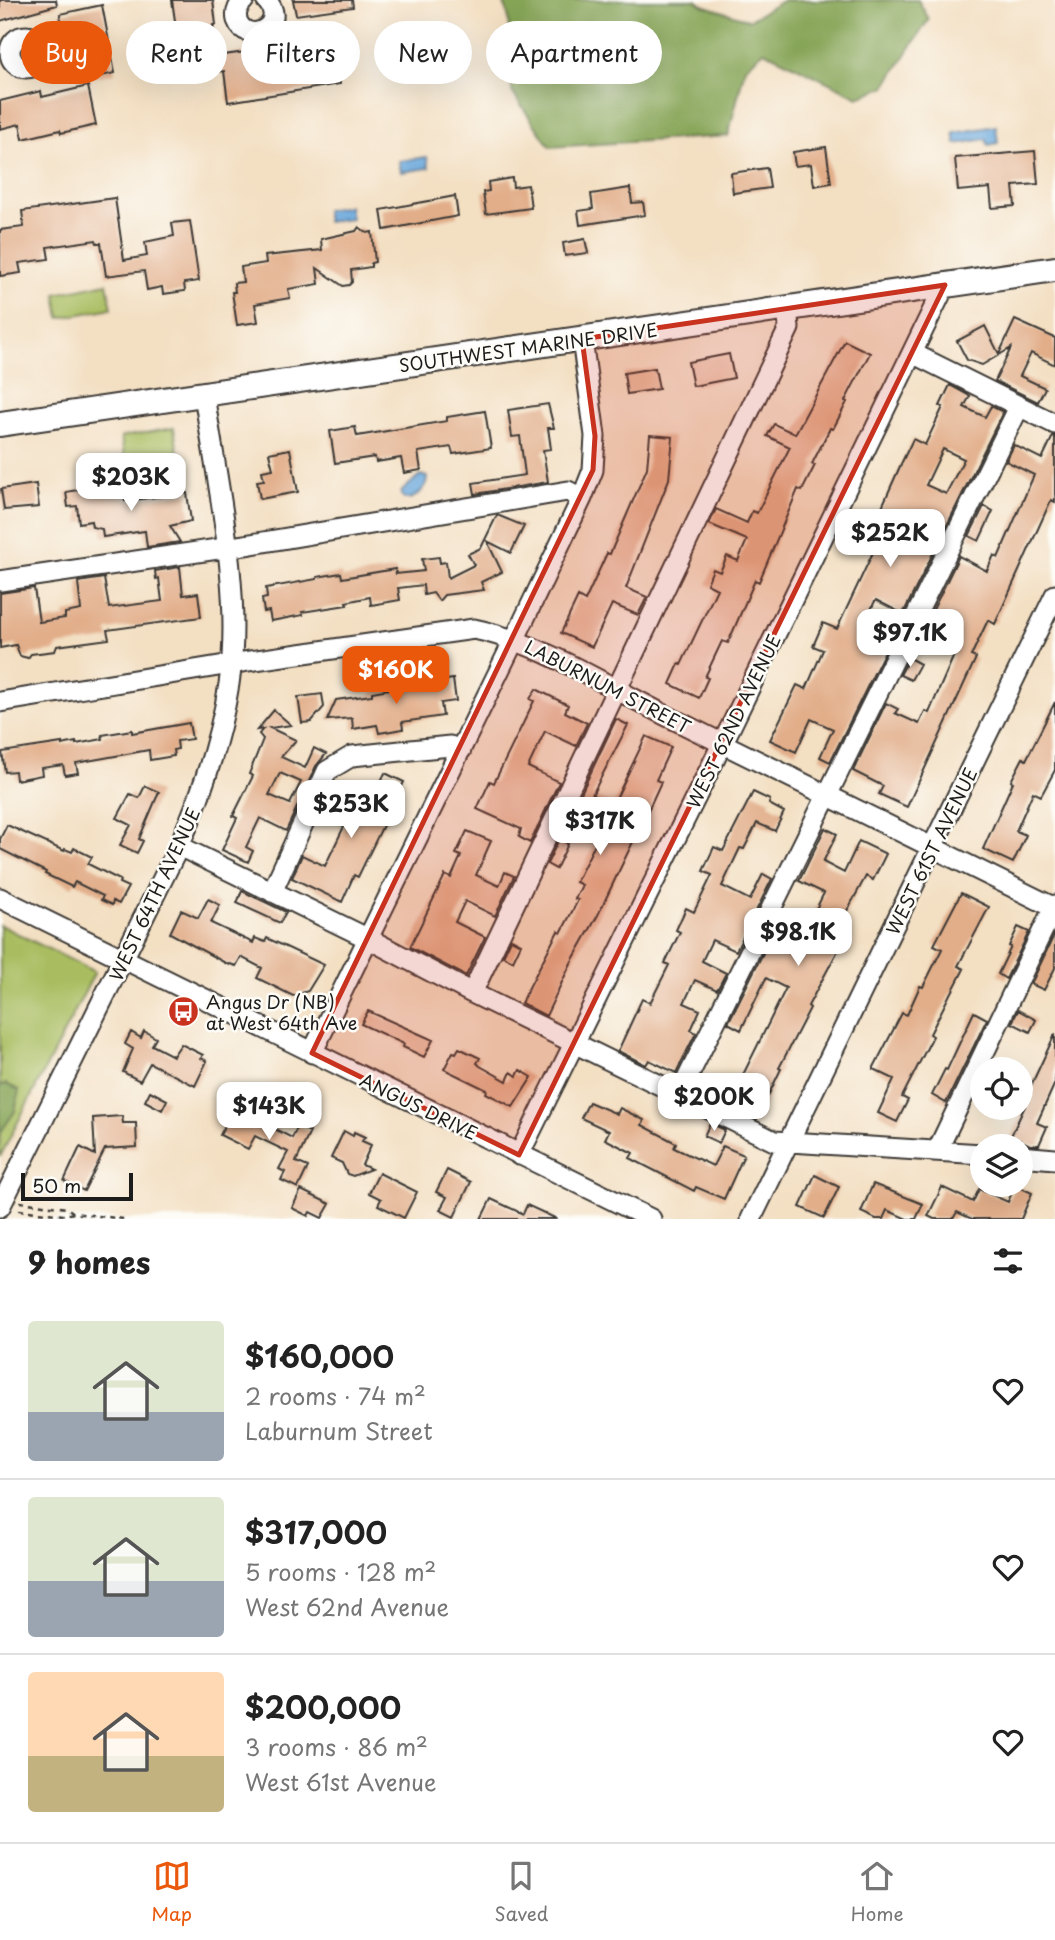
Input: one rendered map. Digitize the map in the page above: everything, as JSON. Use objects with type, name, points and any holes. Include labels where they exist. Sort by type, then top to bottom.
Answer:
[{"type":"main road","name":"SOUTHWEST MARINE DRIVE","points":[[0,424],[1055,269]]},
{"type":"street","points":[[244,0],[238,7],[237,19],[243,29],[254,33],[266,29],[273,19],[272,7],[266,0]]},
{"type":"street","name":"WEST 62ND AVENUE","points":[[519,1155],[945,285]]},
{"type":"street","points":[[472,993],[789,328],[787,308]]},
{"type":"street","points":[[312,1053],[461,750],[593,470],[595,436],[582,339]]},
{"type":"street","points":[[912,353],[1055,424]]},
{"type":"street","name":"WEST 64TH AVENUE","points":[[10,1209],[124,959],[179,846],[199,799],[221,726],[230,664],[231,595],[227,548],[204,394]]},
{"type":"street","points":[[680,1093],[1019,407]]},
{"type":"street","points":[[0,581],[227,548],[568,491],[582,498]]},
{"type":"street","name":"WEST 61ST AVENUE","points":[[751,1219],[1055,595]]},
{"type":"street","name":"LABURNUM STREET","points":[[0,702],[230,664],[474,629],[535,647],[615,690],[1055,907]]},
{"type":"street","points":[[272,892],[327,771],[352,755],[450,746],[461,750]]},
{"type":"street","points":[[179,846],[774,1141],[970,1153]]},
{"type":"street","name":"ANGUS DRIVE","points":[[0,898],[651,1219]]},
{"type":"street","points":[[937,1151],[1055,907]]},
{"type":"street","points":[[1033,1157],[1055,1158]]},
{"type":"path","points":[[23,1202],[67,1208],[74,1213]]},
{"type":"path","points":[[10,1209],[124,1219]]},
{"type":"highlighted area","points":[[945,285],[519,1155],[312,1053],[593,470],[595,436],[582,339]]},
{"type":"green space","points":[[503,0],[696,0],[703,5],[749,20],[784,0],[918,0],[929,19],[885,87],[858,97],[764,51],[745,68],[728,136],[550,147],[512,92],[512,84],[662,84],[662,21],[508,21]]},
{"type":"green space","points":[[107,283],[112,308],[60,318],[56,294]]},
{"type":"green space","points":[[174,428],[178,452],[125,461],[121,437]]},
{"type":"green space","points":[[0,925],[95,972],[0,1157]]},
{"type":"green space","points":[[6,1084],[19,1090],[15,1111],[0,1133],[0,1086]]},
{"type":"water","points":[[996,126],[998,143],[988,145],[986,139],[956,144],[954,133]]},
{"type":"water","points":[[427,157],[429,168],[401,172],[399,161]]},
{"type":"water","points":[[349,206],[351,219],[327,222],[325,210]]},
{"type":"water","points":[[175,464],[177,477],[151,481],[149,468]]},
{"type":"water","points":[[420,475],[427,477],[423,489],[413,498],[405,499],[401,495],[402,491]]},
{"type":"building","points":[[0,0],[56,0],[57,5],[0,21]]},
{"type":"building","points":[[172,0],[213,0],[216,21],[175,21]]},
{"type":"building","points":[[293,0],[352,0],[353,7],[296,15]]},
{"type":"building","points":[[102,5],[105,21],[61,21],[60,14]]},
{"type":"building","points":[[241,53],[241,84],[340,84],[228,102],[227,55]]},
{"type":"building","points":[[88,86],[96,125],[23,139],[20,124],[0,129],[0,101],[41,91],[42,97]]},
{"type":"building","points":[[826,147],[831,183],[814,186],[811,164],[795,166],[793,152]]},
{"type":"building","points":[[1035,151],[1038,184],[1013,186],[1015,206],[992,208],[990,188],[958,191],[955,158]]},
{"type":"building","points":[[767,168],[770,188],[733,193],[731,173]]},
{"type":"building","points":[[512,178],[513,187],[528,185],[531,208],[486,214],[483,192],[489,191],[488,182]]},
{"type":"building","points":[[630,188],[632,203],[643,202],[645,215],[580,225],[578,211],[593,209],[591,194]]},
{"type":"building","points":[[455,196],[458,216],[384,230],[381,210]]},
{"type":"building","points":[[115,198],[124,260],[147,256],[145,242],[174,236],[172,223],[190,221],[199,281],[184,283],[185,291],[163,294],[162,287],[147,290],[144,271],[106,276],[101,243],[96,240],[47,247],[49,259],[19,263],[21,273],[0,276],[0,230],[24,227],[22,211]]},
{"type":"building","points":[[359,227],[367,233],[372,232],[375,262],[371,263],[371,267],[351,270],[352,282],[349,285],[343,286],[317,268],[319,284],[288,289],[290,298],[255,304],[258,322],[237,325],[232,292],[235,292],[234,283],[243,282],[241,267],[266,263],[265,256],[322,250],[321,239],[356,231]]},
{"type":"building","points":[[585,239],[588,253],[565,256],[563,243]]},
{"type":"building","points":[[1015,320],[1055,338],[1055,365],[1031,353],[1020,376],[1045,388],[1038,402],[995,381],[1011,348],[982,365],[967,360],[957,341],[985,326],[999,354]]},
{"type":"building","points":[[845,341],[870,353],[833,429],[830,428],[812,464],[815,465],[802,491],[798,489],[759,582],[755,580],[728,643],[722,641],[705,677],[708,678],[699,698],[670,684],[717,589],[707,584],[713,569],[720,572],[727,556],[738,561],[747,540],[709,524],[716,509],[747,523],[752,511],[757,513],[790,447],[767,436],[774,424],[795,434]]},
{"type":"building","points":[[729,354],[734,378],[693,386],[688,362]]},
{"type":"building","points":[[655,368],[659,389],[627,394],[624,373]]},
{"type":"building","points":[[950,385],[970,396],[964,407],[985,417],[991,406],[1003,412],[903,614],[876,600],[874,603],[864,625],[891,639],[830,762],[820,757],[833,729],[811,719],[796,752],[770,740],[797,685],[806,689],[823,650],[813,646],[823,623],[837,629],[883,531],[873,527],[901,464],[913,439],[925,445],[943,407],[940,406]],"holes":[[[943,449],[964,459],[946,494],[926,485]]]},
{"type":"building","points":[[548,404],[554,428],[548,428],[551,449],[543,450],[548,482],[475,494],[473,483],[525,475],[520,436],[512,437],[508,410]]},
{"type":"building","points":[[485,411],[491,448],[453,454],[451,447],[418,452],[421,470],[404,473],[401,458],[376,462],[375,457],[335,463],[330,431],[355,427],[357,436],[447,421],[447,417]]},
{"type":"building","points":[[650,435],[673,437],[669,479],[626,588],[647,597],[638,615],[612,604],[592,647],[561,633],[578,597],[585,601],[607,553],[610,554],[647,468]]},
{"type":"building","points":[[1053,436],[1055,502],[1051,500],[995,624],[988,620],[971,656],[976,658],[907,807],[879,794],[883,786],[853,771],[886,703],[898,709],[895,713],[919,724],[925,711],[929,713],[958,646],[946,640],[951,629],[929,618],[959,556],[987,571],[994,555],[998,558],[1034,475],[1006,461],[1014,445],[1042,459]]},
{"type":"building","points":[[290,449],[298,492],[260,499],[257,481],[264,480],[262,471],[273,469],[269,453]]},
{"type":"building","points":[[122,482],[125,501],[187,493],[191,521],[170,526],[180,542],[147,547],[145,531],[103,537],[102,529],[92,527],[91,521],[79,523],[77,506],[68,507],[66,492]]},
{"type":"building","points":[[36,484],[39,507],[4,510],[1,489]]},
{"type":"building","points":[[984,506],[993,511],[979,541],[969,536]]},
{"type":"building","points":[[497,515],[524,526],[511,553],[487,541],[502,572],[481,582],[484,590],[444,595],[439,601],[433,593],[424,595],[423,585],[398,588],[400,600],[371,605],[370,597],[346,602],[347,605],[302,612],[303,615],[271,621],[269,611],[264,612],[262,599],[267,598],[266,588],[317,577],[341,573],[342,578],[395,569],[396,574],[424,571],[422,559],[439,557],[440,563],[446,562],[448,578],[474,565],[468,554],[481,548]]},
{"type":"building","points":[[180,567],[183,595],[198,593],[201,617],[107,630],[109,639],[57,646],[55,651],[31,654],[28,658],[20,656],[16,645],[0,648],[0,593],[34,588],[39,622],[65,618],[65,613],[81,610],[78,582],[104,578],[109,608],[162,601],[159,578],[156,579],[155,571]]},
{"type":"building","points":[[909,658],[920,664],[911,680],[900,675]]},
{"type":"building","points":[[434,679],[435,682],[453,679],[456,701],[441,703],[443,716],[402,722],[403,729],[379,733],[377,725],[353,729],[352,718],[327,720],[336,700],[372,695],[372,692]]},
{"type":"building","points":[[536,689],[568,705],[565,712],[587,723],[576,746],[545,731],[528,767],[559,782],[530,843],[519,837],[521,829],[477,809],[490,781],[494,783],[534,701],[530,699]]},
{"type":"building","points":[[322,694],[324,707],[311,722],[302,723],[298,697]]},
{"type":"building","points":[[1055,702],[1055,770],[1041,796],[1033,792],[1016,831],[1026,835],[1013,863],[983,849],[1013,782],[1011,781],[1023,758],[1026,760]]},
{"type":"building","points":[[274,710],[291,725],[270,728],[296,740],[281,757],[305,768],[314,748],[326,754],[316,766],[286,831],[260,818],[246,847],[253,851],[248,862],[222,850],[237,818],[233,816],[253,776],[249,774],[263,739],[259,734],[263,729],[257,730]],"holes":[[[280,773],[301,782],[290,804],[269,795]]]},
{"type":"building","points":[[616,719],[628,725],[592,795],[613,805],[646,736],[671,747],[656,780],[661,782],[650,806],[546,1016],[521,1003],[558,931],[561,933],[578,900],[575,899],[582,885],[576,882],[605,824],[575,806]]},
{"type":"building","points":[[189,723],[192,739],[177,741],[178,749],[173,750],[174,756],[150,760],[149,750],[76,763],[78,773],[65,775],[63,765],[41,768],[42,775],[16,780],[15,771],[5,772],[2,752],[62,743],[76,744],[103,739],[102,735],[132,730],[132,733]]},
{"type":"building","points":[[385,773],[404,782],[358,877],[354,875],[342,902],[292,878],[302,855],[325,866],[353,808],[329,796],[336,782],[370,803]]},
{"type":"building","points":[[145,786],[159,792],[139,839],[143,841],[137,853],[120,845],[131,825],[117,818],[130,794],[139,798]]},
{"type":"building","points":[[753,792],[770,800],[769,804],[784,812],[775,831],[757,823],[744,849],[740,848],[722,886],[750,900],[763,874],[772,879],[736,951],[712,940],[702,961],[726,973],[717,990],[695,980],[684,1003],[700,1010],[691,1030],[696,1033],[676,1073],[649,1060],[646,1065],[618,1051],[642,999],[650,1003],[669,965],[665,963],[680,932],[676,930],[686,908],[694,912],[712,875],[703,871],[714,847],[723,851]]},
{"type":"building","points":[[7,825],[64,851],[65,849],[72,852],[74,848],[92,857],[88,864],[128,887],[119,904],[113,901],[112,905],[101,900],[103,896],[75,882],[72,887],[0,849],[0,839]]},
{"type":"building","points":[[825,828],[837,834],[823,862],[844,873],[859,841],[886,854],[873,880],[866,876],[831,940],[841,945],[808,1006],[810,1008],[779,1068],[781,1069],[757,1119],[728,1105],[786,988],[766,978],[741,1030],[728,1023],[776,927],[801,939],[824,893],[799,881]]},
{"type":"building","points":[[467,831],[491,841],[476,875],[499,886],[505,872],[514,876],[495,916],[465,901],[455,922],[485,937],[466,976],[410,947],[445,875],[451,878],[461,856],[456,854]]},
{"type":"building","points":[[559,839],[568,844],[556,869],[547,864]]},
{"type":"building","points":[[242,891],[286,912],[280,923],[237,903]]},
{"type":"building","points":[[961,893],[989,907],[958,966],[964,969],[930,1034],[933,1036],[902,1097],[908,1100],[897,1122],[878,1113],[894,1079],[873,1069],[902,1013],[907,1015],[920,986],[923,987],[942,949],[934,945]]},
{"type":"building","points":[[208,899],[220,905],[211,923],[253,943],[255,938],[265,942],[267,938],[324,965],[308,991],[293,996],[257,978],[262,968],[241,957],[236,966],[229,965],[170,933],[181,910],[198,918]]},
{"type":"building","points":[[1018,927],[1029,932],[1006,979],[998,974]]},
{"type":"building","points":[[1055,933],[1055,968],[1044,990],[1031,984]]},
{"type":"building","points":[[511,939],[521,944],[513,961],[503,956]]},
{"type":"building","points":[[1018,1010],[1036,1020],[1030,1032],[1012,1023]]},
{"type":"building","points":[[368,1011],[433,1040],[424,1057],[403,1047],[404,1044],[361,1024]]},
{"type":"building","points":[[974,1012],[987,1019],[946,1103],[932,1095]]},
{"type":"building","points":[[144,1031],[156,1038],[152,1045],[173,1056],[181,1044],[203,1055],[201,1058],[207,1061],[195,1086],[150,1063],[140,1081],[123,1072],[133,1049],[125,1044],[131,1032],[141,1038]]},
{"type":"building","points":[[1055,1034],[1055,1083],[1037,1123],[1047,1127],[1039,1145],[1033,1145],[1033,1134],[1012,1134],[1018,1120],[1033,1120],[1033,1081]]},
{"type":"building","points":[[459,1048],[480,1058],[477,1063],[480,1066],[507,1081],[511,1072],[517,1076],[520,1070],[532,1077],[513,1107],[486,1093],[487,1090],[444,1069],[453,1052],[456,1053]]},
{"type":"building","points":[[150,1091],[167,1100],[162,1110],[145,1101]]},
{"type":"building","points":[[589,1102],[617,1114],[620,1108],[644,1120],[642,1125],[676,1143],[674,1148],[713,1166],[723,1146],[744,1155],[724,1199],[696,1187],[694,1191],[630,1158],[633,1153],[605,1139],[609,1131],[581,1118]]},
{"type":"building","points":[[234,1108],[292,1138],[298,1126],[310,1132],[296,1162],[308,1167],[298,1188],[281,1180],[285,1172],[279,1169],[288,1152],[255,1136],[248,1149],[220,1135]]},
{"type":"building","points":[[122,1116],[123,1123],[136,1123],[137,1147],[105,1149],[84,1191],[64,1181],[80,1147],[95,1155],[93,1118]]},
{"type":"building","points":[[710,1123],[725,1130],[719,1143],[704,1136]]},
{"type":"building","points":[[344,1131],[353,1136],[354,1132],[365,1137],[362,1141],[371,1145],[362,1165],[371,1169],[353,1176],[347,1174],[342,1163],[331,1158]]},
{"type":"building","points":[[447,1170],[471,1182],[454,1217],[440,1210],[447,1197],[436,1192]]},
{"type":"building","points":[[379,1173],[417,1192],[404,1218],[378,1205],[381,1199],[369,1193]]},
{"type":"building","points":[[815,1175],[839,1187],[824,1218],[800,1207]]},
{"type":"building","points":[[873,1184],[923,1204],[916,1219],[907,1219],[887,1210],[883,1219],[876,1219],[861,1212]]},
{"type":"building","points":[[942,1187],[973,1202],[975,1197],[997,1197],[1008,1202],[1010,1197],[1030,1197],[1021,1219],[972,1219],[957,1212],[953,1219],[934,1219],[928,1216]]},
{"type":"building","points":[[301,1190],[330,1204],[322,1218],[310,1212],[308,1216],[292,1208]]},
{"type":"building","points":[[491,1199],[523,1214],[527,1205],[557,1219],[481,1219]]},
{"type":"place","name":"Angus Dr (NB) at West 64th Ave","points":[[183,1011]]}]
